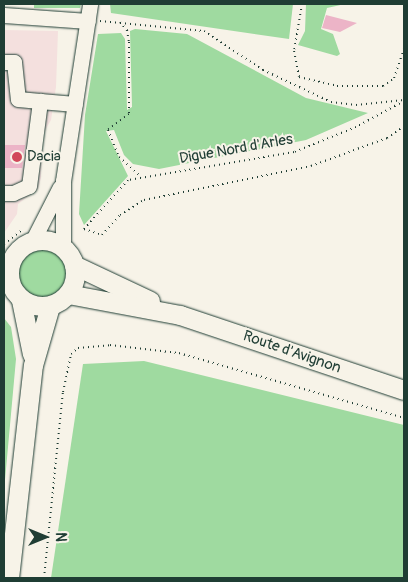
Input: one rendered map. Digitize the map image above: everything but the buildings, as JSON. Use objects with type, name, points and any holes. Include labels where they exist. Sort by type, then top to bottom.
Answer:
[{"type":"main road","points":[[13,294],[38,306],[50,306],[68,294],[75,275],[74,264],[63,247],[44,239],[19,248],[9,264],[10,284],[33,365]]},
{"type":"main road","points":[[74,264],[180,315]]},
{"type":"main road","points":[[68,294],[180,315]]},
{"type":"main road","points":[[9,578],[33,365],[50,306]]},
{"type":"main road","name":"Route d'Avignon","points":[[180,315],[404,390]]},
{"type":"street","points":[[63,247],[63,181],[90,4]]},
{"type":"street","points":[[4,15],[88,21]]},
{"type":"street","points":[[4,62],[14,62],[18,99],[75,104]]},
{"type":"street","points":[[4,193],[13,193],[29,186],[40,101]]},
{"type":"street","points":[[19,248],[63,181]]},
{"type":"path","points":[[302,4],[294,51],[298,76],[337,86],[383,86],[394,78],[404,49]]},
{"type":"path","points":[[88,21],[204,30],[262,70],[331,102],[356,105],[404,101]]},
{"type":"path","points":[[120,22],[127,30],[129,42],[129,114],[108,130],[119,157],[142,178]]},
{"type":"path","name":"Digue Nord d'Arles","points":[[404,101],[356,127],[294,152],[128,180],[84,229],[102,235],[120,216],[144,200],[311,166],[387,138],[404,126]]},
{"type":"path","points":[[44,578],[63,392],[71,354],[78,348],[110,345],[179,353],[404,418]]},
{"type":"shaded area","points":[[4,30],[58,31],[56,87],[51,120],[42,136],[41,178],[38,189],[18,204],[17,214],[4,233]]},
{"type":"green space","points":[[34,4],[81,4],[80,8],[34,8]]},
{"type":"green space","points":[[110,4],[293,4],[289,39],[111,13]]},
{"type":"green space","points":[[306,4],[345,4],[327,8],[321,29],[333,34],[340,54],[337,56],[298,45],[305,31]]},
{"type":"green space","points":[[135,29],[187,34],[306,98],[368,113],[306,140],[159,169],[133,164],[124,155],[114,130],[106,131],[128,176],[84,225],[79,214],[85,115],[98,34],[121,33],[125,39],[127,110],[132,107],[130,31]]},
{"type":"green space","points":[[41,248],[51,250],[59,255],[64,263],[66,273],[64,283],[59,291],[51,296],[41,298],[31,296],[23,291],[18,283],[16,273],[18,263],[23,255],[31,250]]},
{"type":"green space","points":[[4,318],[11,327],[16,359],[4,491]]},
{"type":"green space","points":[[144,361],[404,425],[404,578],[51,578],[83,364]]},
{"type":"place","name":"Dacia","points":[[17,157]]}]
